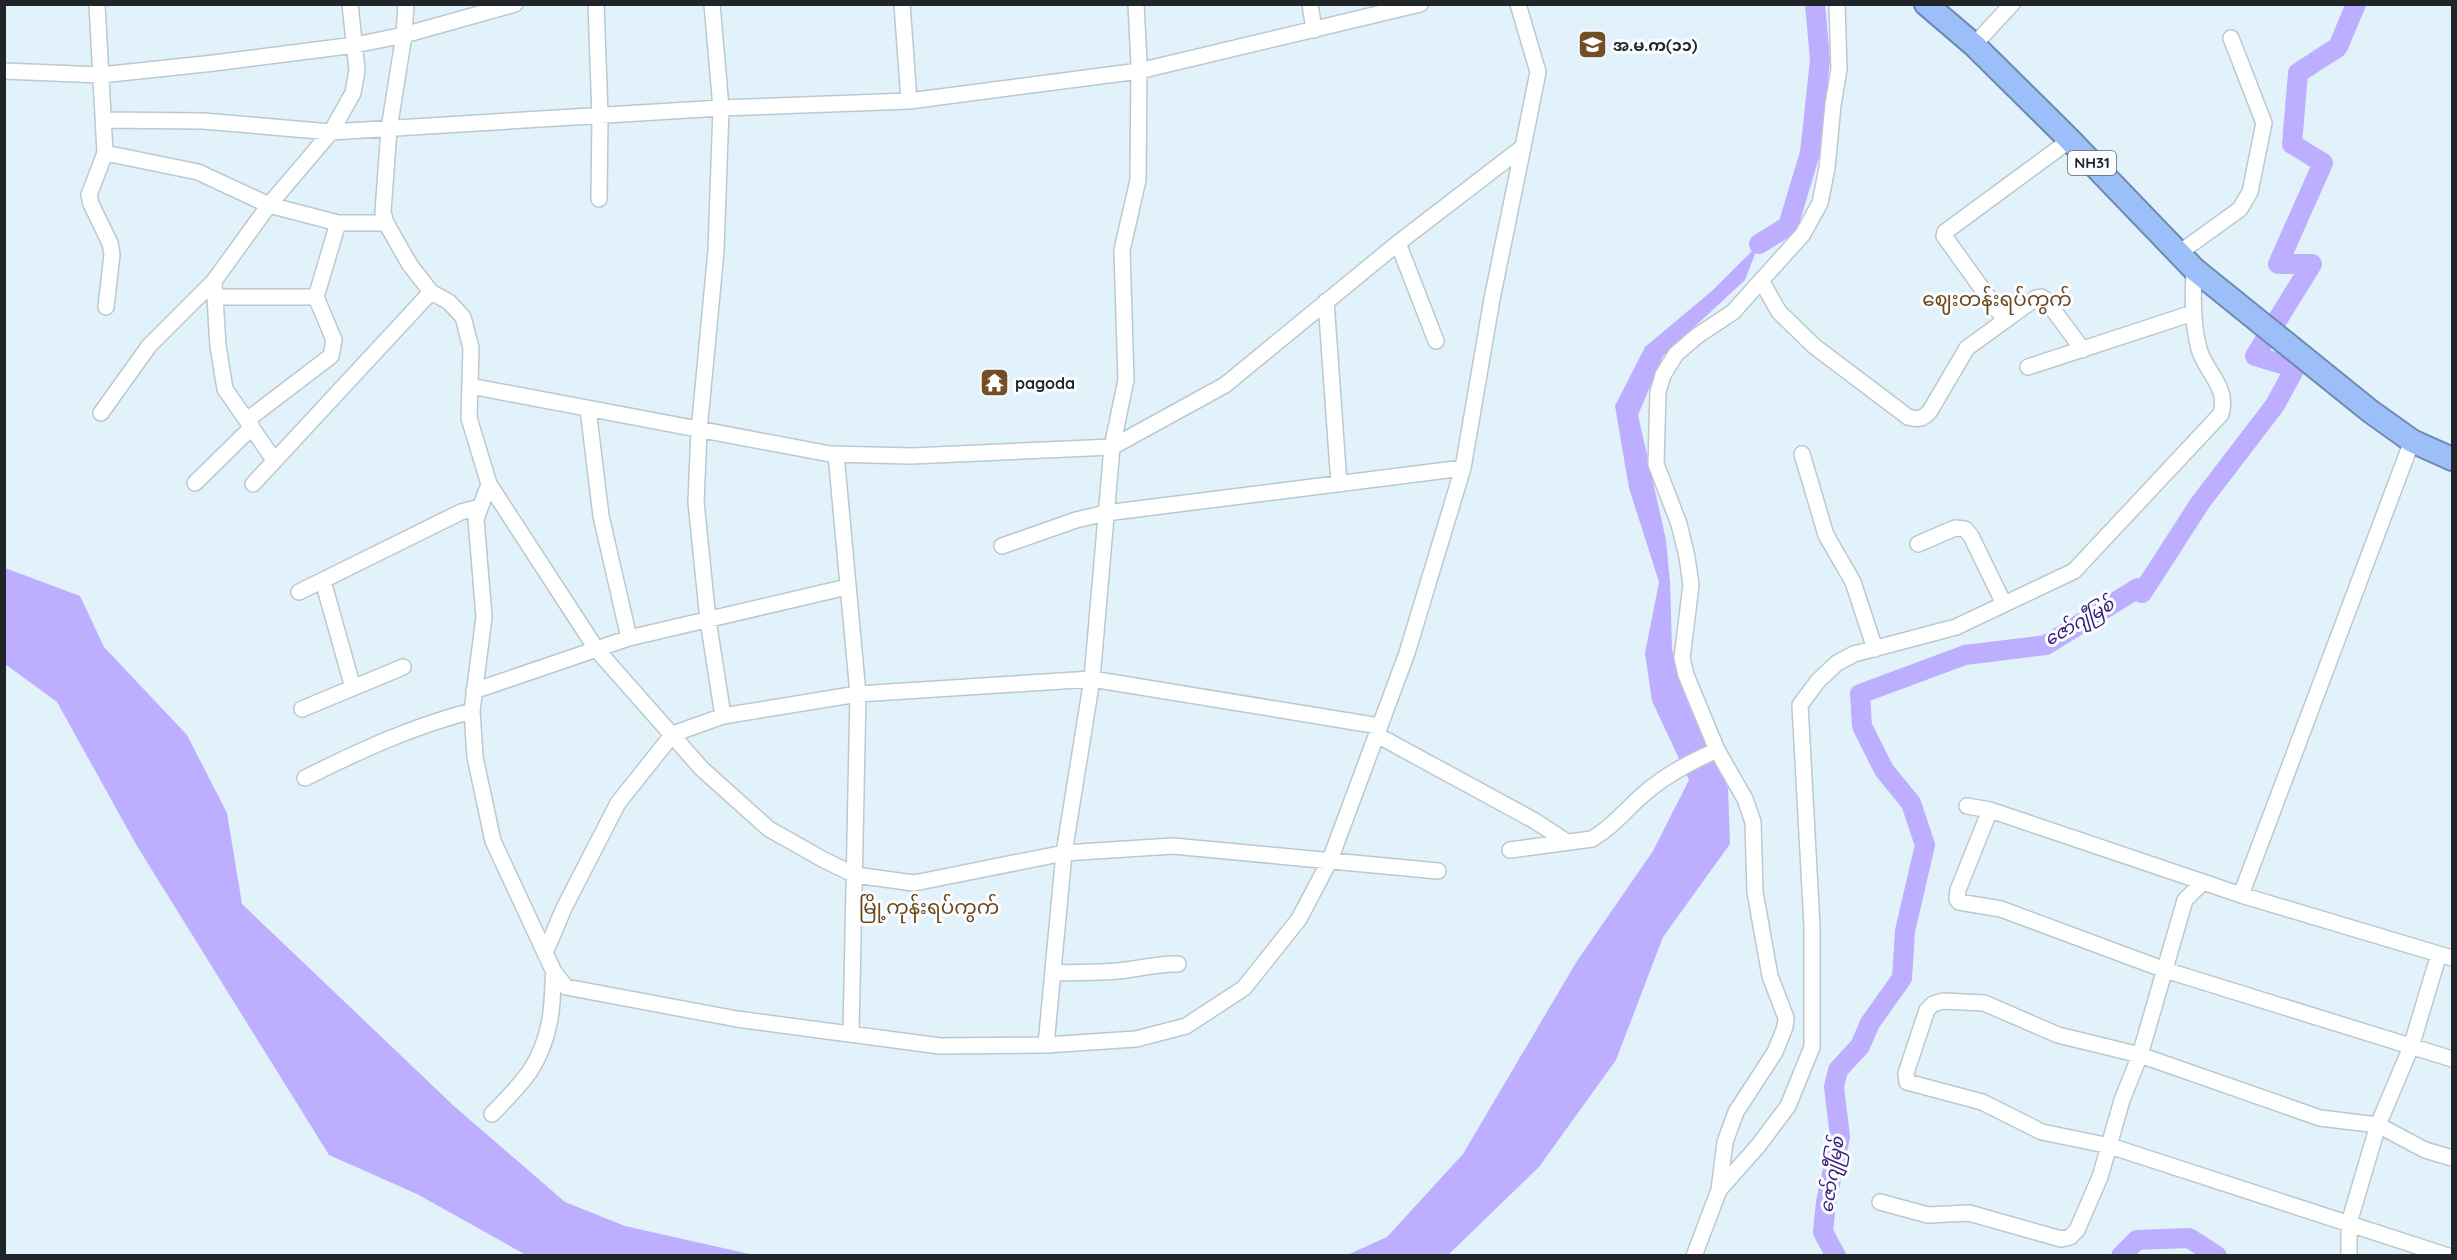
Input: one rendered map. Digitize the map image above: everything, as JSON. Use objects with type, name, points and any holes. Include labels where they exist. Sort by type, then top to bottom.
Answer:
[{"type":"highway","name":"NH31","points":[[1926,4],[1974,45],[2070,140],[2186,261],[2370,411],[2412,441],[2452,459]]},
{"type":"street","points":[[96,4],[105,153],[89,195],[91,204],[111,243],[112,254],[106,307]]},
{"type":"street","points":[[101,413],[149,346],[214,281],[269,205],[331,132],[353,93],[357,70],[350,4]]},
{"type":"street","points":[[406,4],[404,35],[389,129],[383,212],[386,223],[410,265],[431,292],[449,302],[463,317],[471,348],[469,418],[489,484],[597,650],[673,734],[702,770],[769,829],[855,875],[914,883],[1064,853],[1173,846],[1438,871]]},
{"type":"street","points":[[4,71],[101,75],[355,45],[404,35],[516,4]]},
{"type":"street","points":[[596,4],[600,116],[599,199]]},
{"type":"street","points":[[712,4],[721,108],[716,250],[699,431],[696,502],[708,621],[723,716]]},
{"type":"street","points":[[902,4],[909,100]]},
{"type":"street","points":[[1046,1045],[1064,853],[1092,679],[1112,447],[1126,380],[1122,250],[1138,180],[1139,70],[1136,4]]},
{"type":"street","points":[[1310,4],[1314,30]]},
{"type":"street","points":[[103,120],[203,121],[331,132],[721,108],[909,100],[1139,70],[1420,4]]},
{"type":"street","points":[[489,484],[476,519],[484,617],[472,711],[475,757],[493,841],[554,972],[566,987],[737,1019],[940,1046],[1046,1045],[1136,1039],[1186,1026],[1244,988],[1299,919],[1330,860],[1407,653],[1463,468],[1492,299],[1538,72],[1518,4]]},
{"type":"street","points":[[1694,1256],[1719,1190],[1725,1142],[1736,1112],[1775,1052],[1785,1027],[1786,1018],[1770,976],[1758,914],[1755,892],[1753,822],[1745,799],[1715,751],[1686,675],[1682,658],[1690,585],[1688,557],[1679,525],[1656,464],[1658,392],[1663,375],[1676,354],[1697,336],[1733,312],[1762,282],[1803,234],[1820,203],[1827,168],[1839,69],[1837,4]]},
{"type":"street","points":[[1974,45],[2012,4]]},
{"type":"street","points":[[1719,1190],[1758,1146],[1788,1106],[1812,1047],[1812,926],[1800,705],[1818,681],[1837,663],[1854,654],[1956,627],[2074,571],[2221,414],[2224,402],[2220,388],[2200,351],[2186,261],[2240,208],[2250,192],[2264,123],[2231,38]]},
{"type":"street","points":[[2004,319],[1944,236],[1945,232],[2070,140]]},
{"type":"street","points":[[470,386],[699,431],[836,454],[912,456],[1112,447],[1225,385],[1398,243],[1523,147]]},
{"type":"street","points":[[105,153],[198,172],[269,205],[338,223],[386,223]]},
{"type":"street","points":[[195,483],[249,423],[331,356],[334,340],[316,297],[338,223]]},
{"type":"street","points":[[1398,243],[1436,341]]},
{"type":"street","points":[[214,281],[218,346],[225,389],[274,460]]},
{"type":"street","points":[[1762,282],[1779,312],[1814,346],[1908,417],[1918,420],[1930,411],[1967,348],[2036,298],[2042,297],[2083,350]]},
{"type":"street","points":[[253,484],[431,292]]},
{"type":"street","points":[[215,297],[316,297]]},
{"type":"street","points":[[1326,301],[1339,484]]},
{"type":"street","points":[[2028,367],[2193,313]]},
{"type":"street","points":[[588,409],[601,516],[629,638]]},
{"type":"street","points":[[2241,895],[2412,441]]},
{"type":"street","points":[[836,454],[858,694],[851,1034]]},
{"type":"street","points":[[1802,454],[1826,535],[1853,582],[1875,650]]},
{"type":"street","points":[[1002,546],[1076,520],[1106,513],[1463,468]]},
{"type":"street","points":[[299,592],[461,512],[480,507]]},
{"type":"street","points":[[1918,544],[1955,528],[1965,529],[1971,536],[2004,604]]},
{"type":"street","points":[[323,581],[353,688]]},
{"type":"street","points":[[474,691],[629,638],[847,587]]},
{"type":"street","points":[[302,709],[403,667]]},
{"type":"street","points":[[545,953],[564,908],[618,803],[673,734],[723,716],[858,694],[1092,679],[1378,731],[1535,820],[1567,842]]},
{"type":"street","points":[[305,778],[370,746],[434,721],[472,711]]},
{"type":"street","points":[[1510,850],[1592,839],[1603,833],[1644,793],[1680,767],[1715,751]]},
{"type":"street","points":[[1967,806],[1990,810],[2241,895],[2446,956],[2378,1125],[2349,1223],[2349,1256]]},
{"type":"street","points":[[1990,810],[1958,890],[1959,902],[2001,909],[2165,970],[2452,1059]]},
{"type":"street","points":[[1880,1202],[1928,1215],[1969,1213],[2061,1239],[2070,1237],[2077,1230],[2100,1177],[2122,1100],[2140,1055],[2186,900],[2203,882]]},
{"type":"street","points":[[1053,973],[1116,971],[1143,968],[1159,963],[1178,964]]},
{"type":"street","points":[[492,1114],[528,1077],[540,1056],[550,1022],[554,972]]},
{"type":"street","points":[[2448,1256],[2109,1146],[2042,1132],[1982,1102],[1907,1082],[1906,1073],[1927,1010],[1933,1004],[1943,1001],[1984,1003],[2058,1035],[2140,1055],[2320,1118],[2378,1125],[2425,1150],[2452,1158]]},
{"type":"shaded area","points":[[1759,244],[1745,280],[1663,356],[1638,415],[1666,540],[1672,649],[1687,701],[1728,788],[1730,844],[1663,937],[1616,1060],[1539,1167],[1448,1255],[1345,1256],[1387,1237],[1463,1154],[1577,961],[1653,851],[1689,780],[1652,701],[1645,653],[1659,582],[1629,488],[1615,406],[1645,347],[1713,290]]},
{"type":"shaded area","points":[[5,568],[80,596],[104,647],[187,735],[227,813],[242,904],[455,1107],[565,1202],[625,1226],[754,1255],[526,1255],[417,1194],[329,1155],[137,846],[57,702],[5,664]]},
{"type":"waterway","points":[[1759,244],[1788,226],[1810,153],[1820,60],[1815,4]]},
{"type":"waterway","name":"ဇော်ဂျီမြစ်","points":[[1836,1256],[1823,1232],[1826,1202],[1840,1137],[1834,1087],[1838,1070],[1860,1046],[1870,1023],[1902,978],[1905,931],[1925,845],[1911,803],[1884,770],[1862,726],[1860,694],[1965,655],[2046,645],[2138,588],[2142,593],[2200,503],[2275,405],[2295,368],[2255,356],[2312,264],[2278,264],[2323,163],[2292,144],[2298,73],[2338,47],[2356,4]]},
{"type":"waterway","name":"ဇော်ဂျီမြစ်","points":[[2121,1256],[2137,1240],[2189,1238],[2217,1256]]},
{"type":"place","name":"အ.မ.က(၁၁)","points":[[1592,45]]},
{"type":"place","name":"pagoda","points":[[994,383]]},
{"type":"district","name":"ဈေးတန်းရပ်ကွက်","points":[[1997,299]]},
{"type":"district","name":"မြို့ကုန်းရပ်ကွက်","points":[[929,907]]}]
